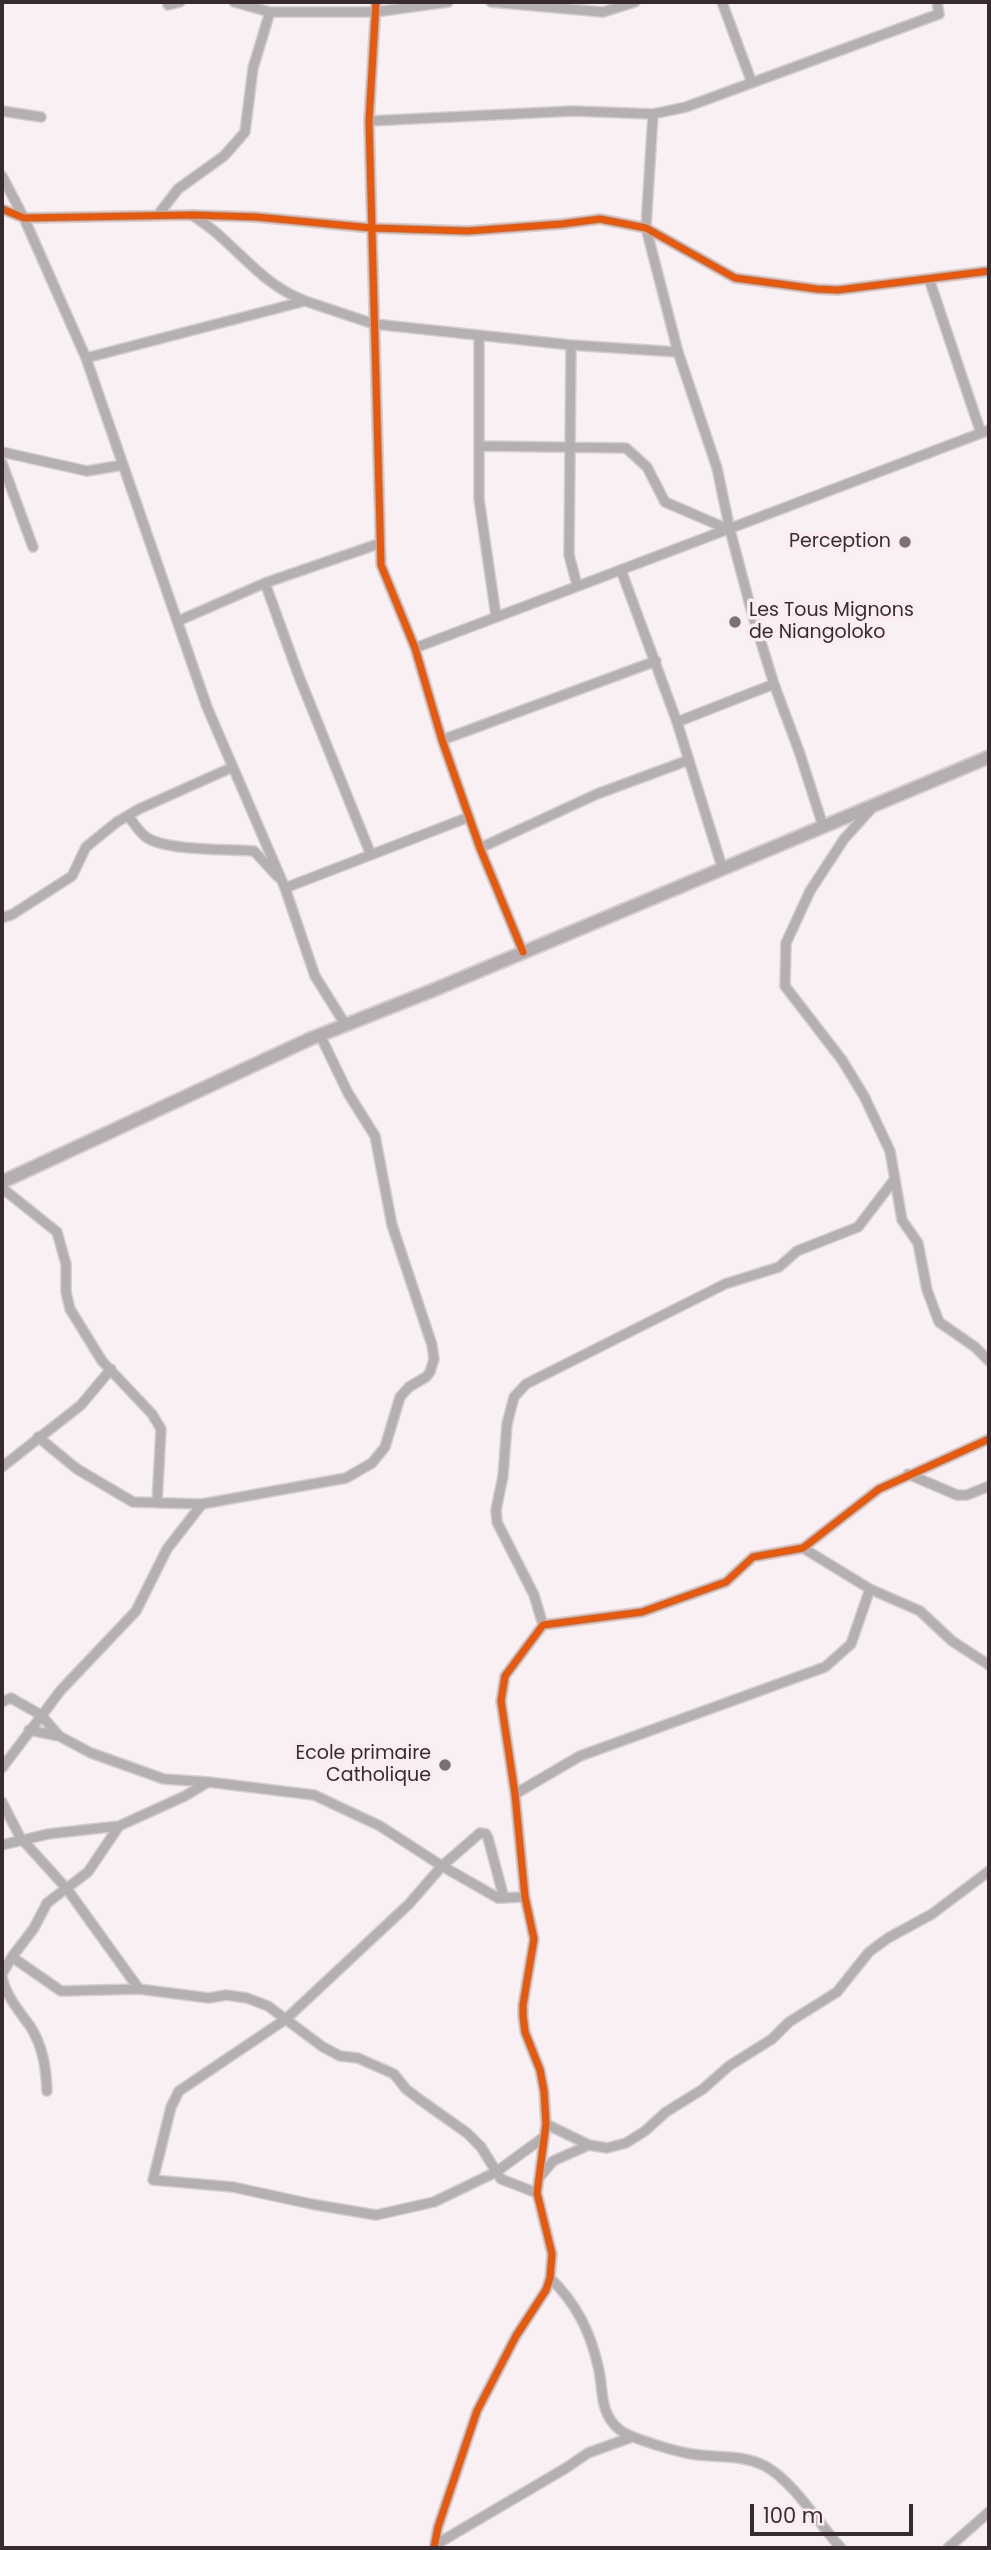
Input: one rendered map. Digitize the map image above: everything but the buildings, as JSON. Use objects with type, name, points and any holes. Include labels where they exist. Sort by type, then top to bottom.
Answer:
[{"type":"main road","points":[[2,1182],[345,1024],[988,759]]},
{"type":"street","points":[[168,5],[180,2]]},
{"type":"street","points":[[234,2],[270,12],[448,2]]},
{"type":"street","points":[[491,2],[603,12],[635,2]]},
{"type":"street","points":[[722,2],[752,83]]},
{"type":"street","points":[[369,121],[573,111],[653,114],[686,107],[939,14],[937,2]]},
{"type":"street","points":[[375,7],[369,121],[381,565],[415,648],[442,740],[480,848],[523,952]]},
{"type":"street","points":[[158,215],[178,189],[224,156],[245,132],[253,68],[270,12]]},
{"type":"street","points":[[2,111],[41,117]]},
{"type":"street","points":[[653,114],[646,228],[678,352],[717,468],[730,530],[774,684],[823,825]]},
{"type":"street","points":[[2,176],[86,358],[207,707],[283,884],[315,976],[345,1024]]},
{"type":"street","points":[[2,209],[23,218],[192,215],[256,217],[372,228],[468,231],[600,219],[646,228],[735,278],[838,290],[989,271]]},
{"type":"street","points":[[192,215],[222,238],[244,261],[286,293],[374,324],[571,345],[678,352]]},
{"type":"street","points":[[415,648],[985,432],[929,279]]},
{"type":"street","points":[[86,358],[305,301]]},
{"type":"street","points":[[479,336],[479,499],[496,616]]},
{"type":"street","points":[[571,345],[569,555],[577,585]]},
{"type":"street","points":[[479,446],[626,447],[647,467],[665,502],[730,530]]},
{"type":"street","points":[[2,452],[87,471],[123,465]]},
{"type":"street","points":[[2,463],[33,547]]},
{"type":"street","points":[[178,621],[265,583],[379,544]]},
{"type":"street","points":[[621,570],[677,722],[722,867]]},
{"type":"street","points":[[265,583],[298,674],[371,855]]},
{"type":"street","points":[[442,740],[656,661]]},
{"type":"street","points":[[677,722],[774,684]]},
{"type":"street","points":[[480,848],[597,794],[689,760]]},
{"type":"street","points":[[2,918],[13,914],[72,876],[86,847],[117,822],[233,767]]},
{"type":"street","points":[[876,803],[844,839],[810,891],[786,943],[785,986],[842,1060],[864,1096],[890,1151],[902,1220],[918,1243],[927,1290],[939,1322],[975,1347],[989,1361]]},
{"type":"street","points":[[128,816],[144,836],[155,842],[181,847],[254,851],[283,884]]},
{"type":"street","points":[[283,884],[371,855],[469,817]]},
{"type":"street","points":[[37,1437],[77,1469],[134,1502],[157,1503],[202,1504],[346,1478],[372,1463],[385,1447],[400,1397],[409,1387],[426,1377],[434,1359],[432,1345],[392,1225],[375,1137],[348,1093],[320,1035]]},
{"type":"street","points":[[543,1625],[534,1595],[497,1522],[496,1510],[503,1476],[507,1424],[514,1397],[526,1384],[641,1325],[725,1284],[779,1267],[797,1251],[858,1227],[894,1180]]},
{"type":"street","points":[[2,1188],[57,1232],[66,1264],[66,1292],[70,1309],[102,1362],[152,1414],[161,1429],[157,1503]]},
{"type":"street","points":[[2,1467],[81,1405],[111,1369]]},
{"type":"street","points":[[435,2547],[438,2527],[477,2411],[516,2336],[546,2290],[552,2254],[537,2193],[546,2124],[544,2091],[540,2070],[525,2032],[523,2017],[534,1938],[525,1897],[501,1701],[505,1676],[543,1625],[642,1612],[726,1582],[753,1558],[803,1548],[879,1489],[989,1439]]},
{"type":"street","points":[[908,1474],[957,1495],[967,1495],[989,1486]]},
{"type":"street","points":[[2,1768],[61,1690],[136,1611],[167,1549],[202,1504]]},
{"type":"street","points":[[803,1548],[870,1589],[920,1611],[952,1641],[989,1665]]},
{"type":"street","points":[[514,1794],[580,1756],[825,1667],[851,1644],[870,1589]]},
{"type":"street","points":[[2,1702],[11,1699],[41,1715],[59,1736]]},
{"type":"street","points":[[29,1730],[59,1736],[91,1753],[164,1779],[314,1795],[380,1826],[498,1898],[525,1897]]},
{"type":"street","points":[[2,1845],[48,1834],[119,1826],[208,1782]]},
{"type":"street","points":[[2,1802],[24,1841],[67,1889],[138,1989]]},
{"type":"street","points":[[47,2091],[46,2065],[32,2029],[16,2008],[2,1975],[34,1928],[47,1903],[88,1872],[119,1826]]},
{"type":"street","points":[[504,1898],[486,1834],[477,1835],[442,1866],[409,1904],[286,2019],[179,2091],[171,2108],[153,2180],[233,2187],[376,2215],[434,2202],[496,2172],[544,2137]]},
{"type":"street","points":[[546,2124],[589,2145],[607,2148],[625,2143],[645,2131],[666,2112],[703,2089],[729,2066],[772,2039],[789,2022],[837,1992],[869,1952],[888,1938],[932,1914],[989,1871]]},
{"type":"street","points":[[12,1957],[61,1991],[138,1989],[209,1998],[226,1995],[247,1998],[268,2006],[323,2047],[340,2056],[358,2058],[394,2074],[406,2089],[467,2133],[481,2147],[501,2179],[537,2193]]},
{"type":"street","points":[[538,2179],[554,2161],[589,2145]]},
{"type":"street","points":[[550,2278],[575,2306],[587,2329],[599,2369],[600,2392],[607,2414],[618,2429],[632,2437],[689,2454],[762,2464],[776,2473],[841,2548]]},
{"type":"street","points":[[435,2547],[588,2453],[632,2437]]},
{"type":"street","points":[[948,2548],[989,2512]]},
{"type":"cycle path","points":[[376,2],[369,121],[381,565],[415,648],[442,740],[480,848],[523,952]]},
{"type":"cycle path","points":[[2,209],[24,218],[192,215],[256,217],[372,228],[468,231],[600,219],[646,228],[735,278],[817,289],[838,290],[989,271]]},
{"type":"cycle path","points":[[434,2548],[438,2527],[477,2411],[516,2336],[546,2290],[552,2254],[537,2193],[546,2124],[544,2091],[540,2070],[525,2032],[523,2016],[534,1939],[525,1897],[515,1794],[501,1701],[505,1676],[543,1625],[642,1612],[726,1582],[753,1557],[803,1548],[879,1489],[989,1439]]},
{"type":"place","name":"Perception","points":[[905,542]]},
{"type":"place","name":"Les Tous Mignons de Niangoloko","points":[[735,622]]},
{"type":"place","name":"Ecole primaire Catholique","points":[[445,1765]]}]
